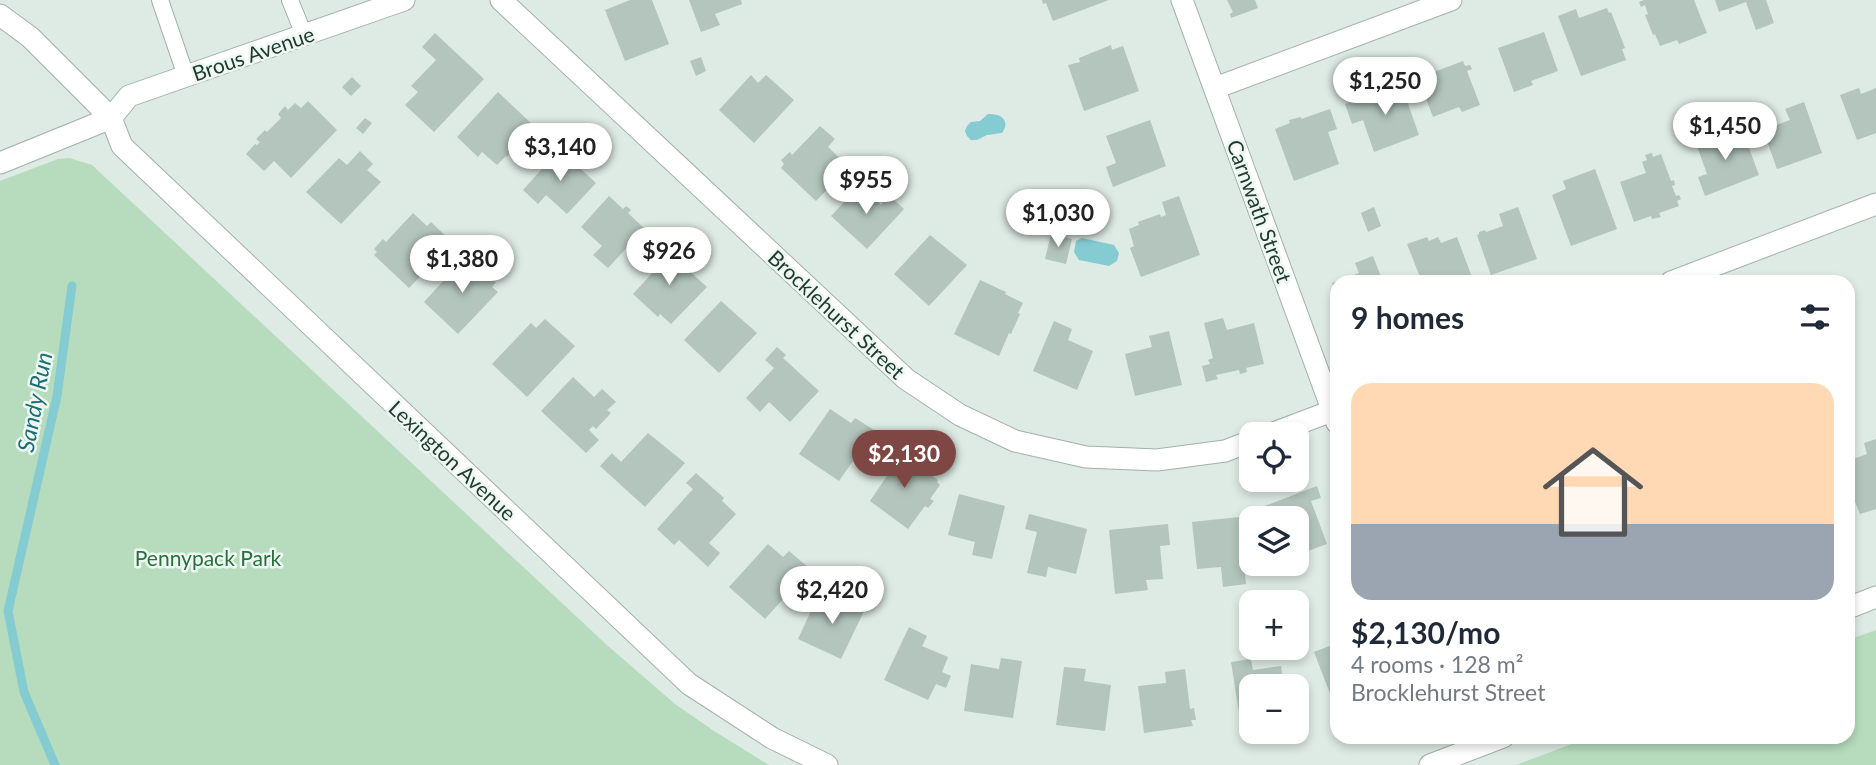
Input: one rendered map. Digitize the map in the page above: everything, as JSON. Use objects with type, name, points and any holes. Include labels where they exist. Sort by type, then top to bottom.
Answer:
[{"type":"street","name":"Brous Avenue","points":[[111,118],[129,96],[404,0]]},
{"type":"street","name":"Brocklehurst Street","points":[[501,0],[906,379],[960,415],[1015,441],[1086,457],[1157,460],[1225,452],[1239,446]]},
{"type":"street","name":"Carnwath Street","points":[[1182,0],[1330,400]]},
{"type":"street","points":[[1215,88],[1451,0]]},
{"type":"street","name":"Lexington Avenue","points":[[0,15],[30,37],[111,118],[122,146],[690,684],[772,738],[827,765]]},
{"type":"street","points":[[0,163],[111,118]]},
{"type":"street","points":[[1689,275],[1876,204]]},
{"type":"street","points":[[1309,422],[1330,416]]},
{"type":"street","points":[[1855,605],[1876,597]]},
{"type":"street","points":[[1430,765],[1456,745]]},
{"type":"lane","points":[[160,0],[186,76]]},
{"type":"lane","points":[[290,0],[304,35]]},
{"type":"green space","name":"Pennypack Park","points":[[69,158],[92,165],[608,646],[675,704],[769,765],[0,765],[0,181],[58,159]]},
{"type":"green space","points":[[1876,630],[1876,765],[1516,765],[1572,744],[1855,744],[1855,638]]},
{"type":"water","points":[[988,114],[1003,119],[1005,129],[1002,133],[971,140],[965,131],[967,126],[971,122],[980,121]]},
{"type":"water","points":[[1082,238],[1114,245],[1119,253],[1117,261],[1109,266],[1079,260],[1074,252],[1076,241]]},
{"type":"building","points":[[630,0],[652,0],[669,44],[625,61],[605,10]]},
{"type":"building","points":[[689,0],[741,0],[742,4],[715,14],[720,25],[701,32]]},
{"type":"building","points":[[1042,0],[1109,0],[1053,21],[1046,3],[1043,4]]},
{"type":"building","points":[[1227,0],[1255,0],[1258,8],[1231,18],[1230,14],[1233,12]]},
{"type":"building","points":[[1694,0],[1707,33],[1679,44],[1677,40],[1660,46],[1645,15],[1648,14],[1645,5],[1641,7],[1639,2]]},
{"type":"building","points":[[1715,0],[1766,0],[1774,23],[1756,30],[1746,2],[1719,12]]},
{"type":"building","points":[[1607,8],[1625,48],[1622,49],[1626,60],[1581,76],[1558,16],[1576,9],[1579,18]]},
{"type":"building","points":[[1544,32],[1558,71],[1531,81],[1533,85],[1514,92],[1498,48]]},
{"type":"building","points":[[435,33],[484,79],[434,132],[405,105],[418,92],[411,86],[436,60],[422,47]]},
{"type":"building","points":[[1111,45],[1112,50],[1123,46],[1139,91],[1084,111],[1068,65],[1080,62],[1079,58]]},
{"type":"building","points":[[701,57],[706,71],[696,76],[690,61]]},
{"type":"building","points":[[1463,61],[1465,66],[1470,65],[1472,69],[1467,71],[1480,105],[1462,112],[1459,107],[1433,117],[1418,78]]},
{"type":"building","points":[[751,75],[758,83],[766,75],[794,100],[754,143],[719,110]]},
{"type":"building","points":[[352,77],[361,86],[351,96],[342,87]]},
{"type":"building","points":[[1401,84],[1419,135],[1374,152],[1363,120],[1352,124],[1345,104],[1376,93],[1375,89],[1382,86],[1384,91]]},
{"type":"building","points":[[1859,88],[1861,94],[1876,88],[1876,133],[1857,140],[1840,95]]},
{"type":"building","points":[[498,92],[533,125],[519,141],[521,142],[497,165],[482,152],[478,157],[457,137]]},
{"type":"building","points":[[308,101],[337,130],[291,178],[274,161],[264,171],[246,154],[260,142],[256,139],[281,118],[278,114],[285,106],[288,110],[295,103],[301,108]]},
{"type":"building","points":[[1804,102],[1822,153],[1777,169],[1763,130],[1790,120],[1785,109]]},
{"type":"building","points":[[1330,109],[1337,129],[1328,132],[1339,164],[1294,181],[1275,129],[1290,123],[1289,120],[1301,119]]},
{"type":"building","points":[[365,118],[372,123],[363,134],[356,128]]},
{"type":"building","points":[[1150,120],[1166,166],[1113,187],[1106,167],[1116,163],[1106,136]]},
{"type":"building","points":[[820,126],[835,139],[828,147],[849,167],[816,201],[781,168],[784,164],[781,160],[790,152],[792,155]]},
{"type":"building","points":[[1713,131],[1717,141],[1743,132],[1759,175],[1705,196],[1698,177],[1707,174],[1694,138]]},
{"type":"building","points":[[560,150],[596,183],[567,214],[546,195],[538,204],[523,190],[553,153],[556,155]]},
{"type":"building","points":[[360,151],[373,164],[367,170],[381,182],[341,224],[306,192],[339,158],[347,165]]},
{"type":"building","points":[[1652,153],[1653,157],[1661,154],[1671,181],[1674,180],[1675,185],[1672,186],[1676,196],[1679,195],[1681,199],[1677,201],[1679,206],[1659,213],[1661,217],[1652,219],[1651,216],[1634,222],[1620,182],[1646,173],[1642,162],[1647,160],[1645,155]]},
{"type":"building","points":[[1595,169],[1617,229],[1571,246],[1552,195],[1566,189],[1563,181]]},
{"type":"building","points":[[860,185],[881,205],[889,195],[904,209],[867,249],[831,216]]},
{"type":"building","points":[[609,196],[623,209],[626,206],[631,210],[628,213],[645,229],[641,233],[644,236],[636,244],[633,241],[608,268],[593,255],[602,246],[581,227]]},
{"type":"building","points":[[1179,196],[1200,255],[1141,277],[1130,248],[1134,246],[1129,229],[1139,225],[1138,222],[1160,214],[1161,217],[1166,215],[1162,202]]},
{"type":"building","points":[[1374,207],[1381,226],[1368,232],[1361,213]]},
{"type":"building","points":[[1518,207],[1537,259],[1491,275],[1477,235],[1479,232],[1503,226],[1499,214]]},
{"type":"building","points":[[413,213],[427,226],[431,222],[453,243],[409,288],[374,255],[377,252],[374,249],[383,239],[386,242]]},
{"type":"building","points":[[1051,234],[1072,239],[1066,264],[1045,259]]},
{"type":"building","points":[[930,235],[967,265],[929,306],[894,274]]},
{"type":"building","points":[[1427,237],[1429,241],[1438,237],[1441,243],[1457,237],[1471,275],[1419,275],[1407,244]]},
{"type":"building","points":[[663,247],[707,287],[671,324],[660,314],[658,317],[633,294],[656,269],[649,262]]},
{"type":"building","points":[[467,255],[496,282],[492,287],[498,292],[458,334],[424,302]]},
{"type":"building","points":[[1373,256],[1380,275],[1354,275],[1359,273],[1355,263]]},
{"type":"building","points":[[980,280],[1023,303],[999,356],[954,334]]},
{"type":"building","points":[[721,301],[757,333],[719,373],[684,340]]},
{"type":"building","points":[[1223,318],[1227,330],[1254,323],[1264,364],[1246,368],[1247,372],[1240,374],[1239,370],[1216,375],[1218,379],[1206,382],[1202,366],[1210,364],[1208,360],[1213,358],[1204,323]]},
{"type":"building","points":[[545,319],[575,346],[527,397],[492,364],[531,323],[536,328]]},
{"type":"building","points":[[1054,321],[1072,329],[1068,340],[1093,351],[1077,390],[1033,371]]},
{"type":"building","points":[[1169,331],[1182,385],[1135,396],[1125,354],[1152,347],[1149,336]]},
{"type":"building","points":[[777,347],[786,355],[783,358],[819,391],[790,422],[769,402],[760,412],[746,398],[774,368],[765,360]]},
{"type":"building","points":[[573,377],[594,397],[602,389],[616,402],[607,410],[611,413],[596,429],[593,426],[589,430],[599,440],[586,453],[541,411]]},
{"type":"building","points":[[830,409],[851,423],[855,418],[874,430],[866,441],[869,444],[867,447],[864,445],[839,481],[799,454]]},
{"type":"building","points":[[648,433],[685,463],[645,507],[600,466],[612,453],[621,462]]},
{"type":"building","points":[[1876,439],[1876,509],[1860,514],[1855,502],[1855,458],[1867,454],[1864,443]]},
{"type":"building","points":[[891,450],[938,480],[940,485],[930,499],[934,501],[928,508],[925,506],[908,529],[870,501],[889,473],[879,466]]},
{"type":"building","points":[[696,473],[724,498],[722,501],[736,514],[709,543],[720,553],[708,567],[679,540],[674,545],[657,529],[693,489],[686,483]]},
{"type":"building","points":[[1317,486],[1321,498],[1311,501],[1327,544],[1309,551],[1309,506],[1265,506],[1301,492],[1309,492],[1309,489]]},
{"type":"building","points":[[959,494],[1005,506],[992,559],[972,555],[975,542],[948,535]]},
{"type":"building","points":[[1029,514],[1087,529],[1076,574],[1048,567],[1046,577],[1027,573],[1037,532],[1025,529]]},
{"type":"building","points":[[1239,517],[1239,576],[1245,576],[1246,584],[1223,587],[1221,567],[1197,569],[1192,522]]},
{"type":"building","points":[[1168,524],[1170,545],[1160,546],[1163,579],[1146,580],[1148,590],[1115,594],[1109,530]]},
{"type":"building","points":[[768,544],[783,557],[789,551],[810,569],[765,619],[729,587]]},
{"type":"building","points":[[818,596],[844,608],[848,599],[866,607],[841,659],[798,639]]},
{"type":"building","points":[[909,627],[927,636],[922,646],[948,657],[942,672],[951,676],[946,688],[936,684],[928,700],[884,680]]},
{"type":"building","points":[[1330,646],[1330,693],[1314,652]]},
{"type":"building","points":[[1001,658],[1022,661],[1013,718],[964,711],[971,664],[999,669]]},
{"type":"building","points":[[1251,660],[1253,670],[1281,666],[1282,674],[1239,674],[1239,713],[1231,662]]},
{"type":"building","points":[[1064,667],[1086,669],[1084,681],[1111,685],[1105,731],[1056,725]]},
{"type":"building","points":[[1185,669],[1190,709],[1194,708],[1196,720],[1191,720],[1193,726],[1144,733],[1138,686],[1166,683],[1165,672]]},
{"type":"waterway","name":"Sandy Run","points":[[55,765],[24,692],[8,611],[57,396],[72,286]]}]
